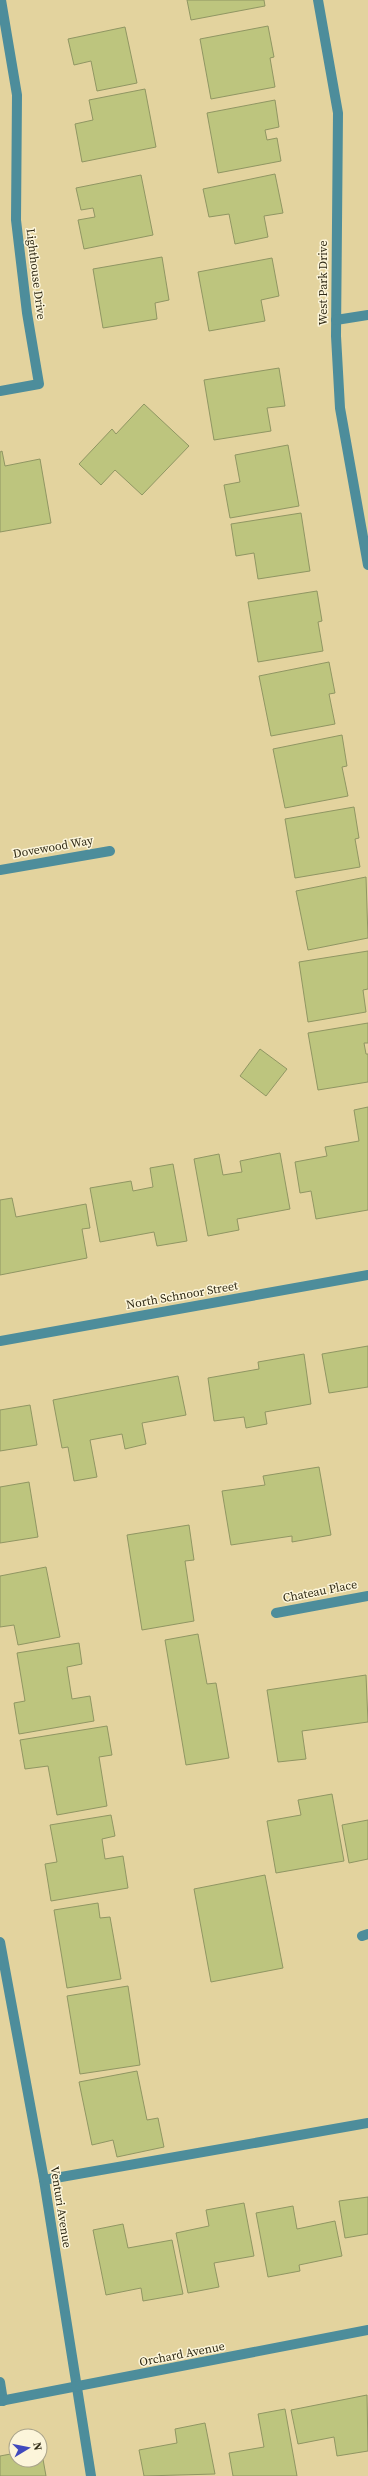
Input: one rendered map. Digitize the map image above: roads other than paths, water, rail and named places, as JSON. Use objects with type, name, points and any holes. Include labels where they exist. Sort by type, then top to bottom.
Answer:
[{"type":"street","name":"Lighthouse Drive","points":[[0,391],[39,384],[27,312],[16,220],[17,95],[3,25],[1,0]]},
{"type":"street","name":"West Park Drive","points":[[318,0],[338,113],[336,320],[340,408],[368,565]]},
{"type":"street","points":[[336,320],[368,315]]},
{"type":"street","name":"Dovewood Way","points":[[0,870],[110,851]]},
{"type":"street","name":"North Schnoor Street","points":[[0,1341],[368,1275]]},
{"type":"street","name":"Chateau Place","points":[[276,1613],[368,1596]]},
{"type":"street","name":"Venturi Avenue","points":[[0,1942],[44,2180],[91,2476]]},
{"type":"street","points":[[44,2180],[368,2123]]},
{"type":"street","name":"Orchard Avenue","points":[[2,2401],[76,2388],[368,2330]]},
{"type":"street","points":[[0,2382],[2,2401]]}]
